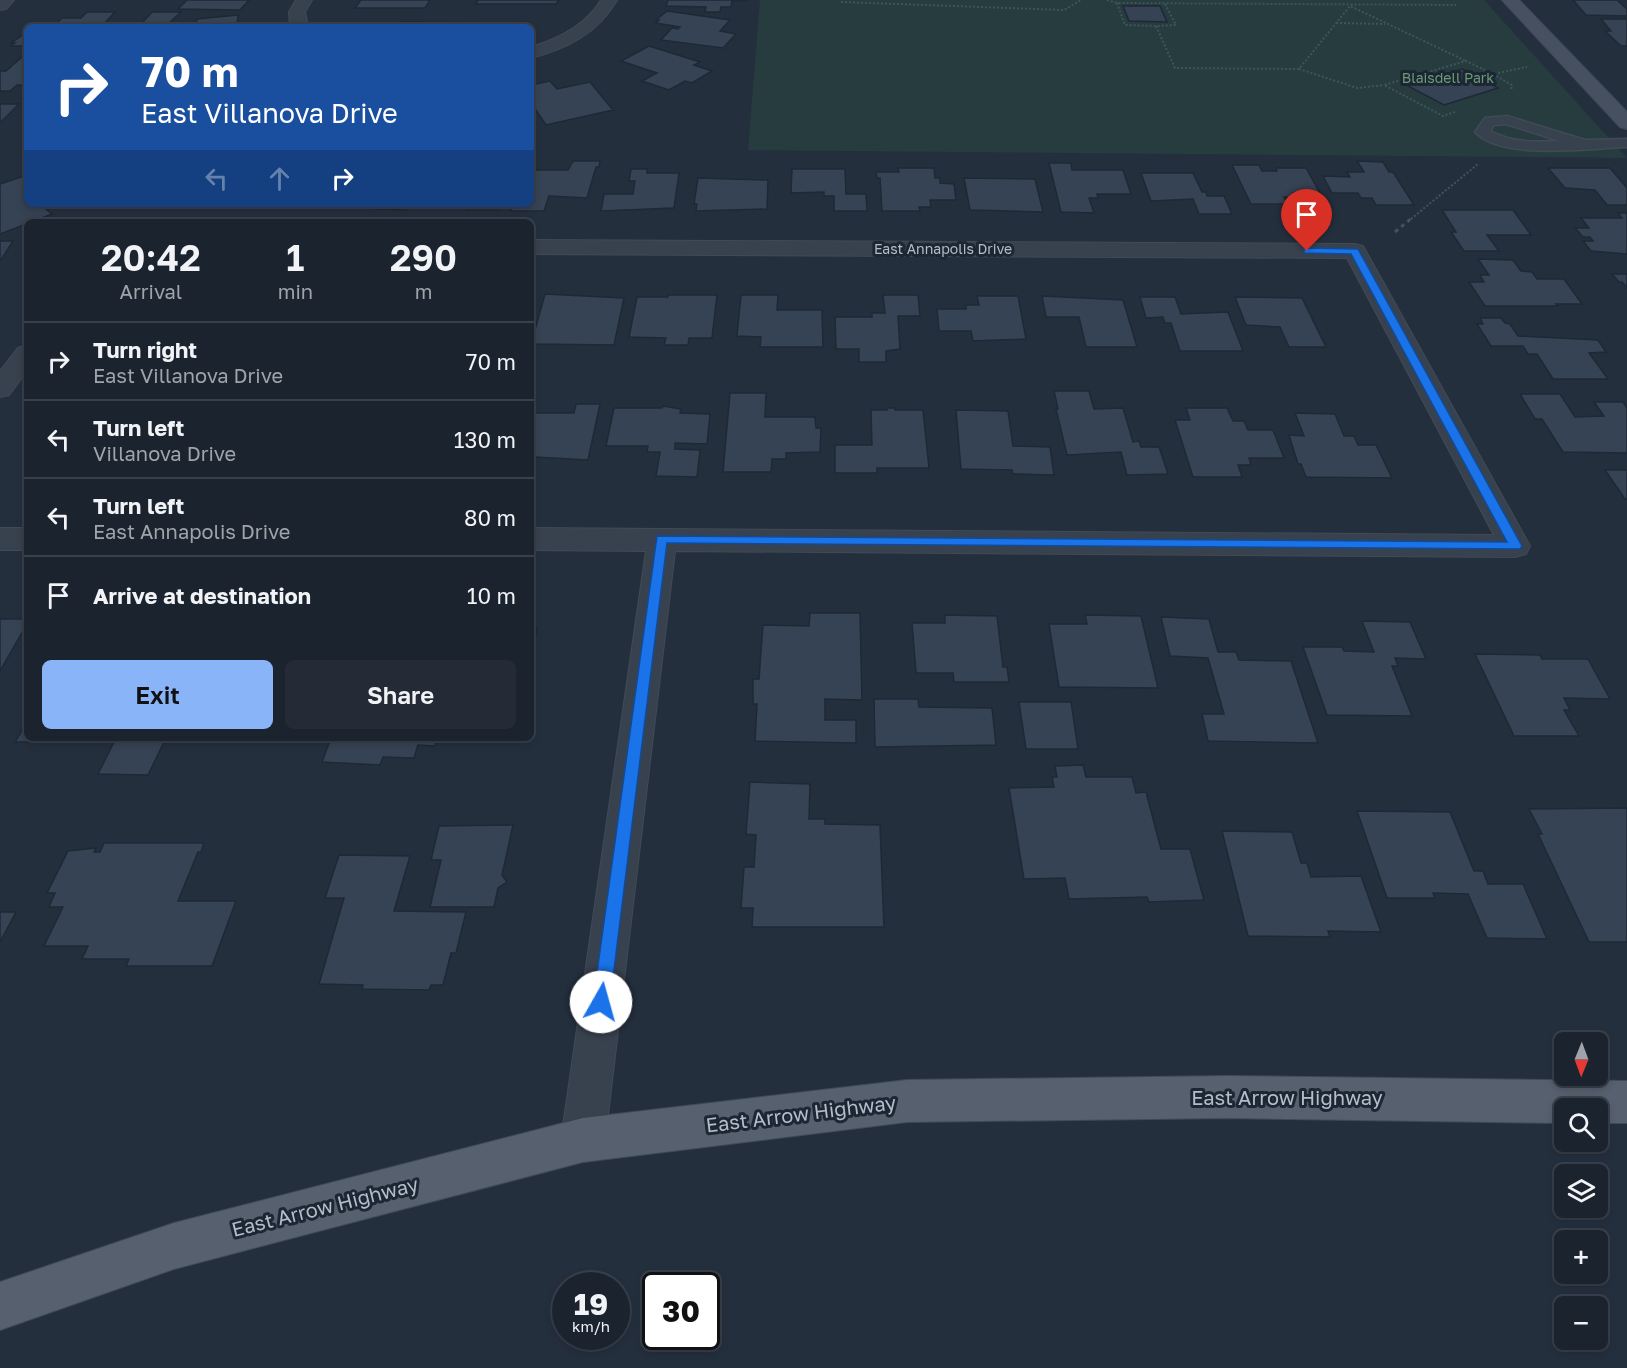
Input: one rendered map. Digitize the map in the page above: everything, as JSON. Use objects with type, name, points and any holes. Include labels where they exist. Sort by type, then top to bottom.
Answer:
[{"type":"main road","name":"East Arrow Highway","points":[[0,1306],[174,1246],[583,1140],[907,1101],[1227,1097],[1627,1102]]},
{"type":"street","points":[[0,5],[6,0]]},
{"type":"street","points":[[299,24],[297,12],[304,0]]},
{"type":"street","points":[[534,52],[566,40],[585,28],[600,16],[609,0]]},
{"type":"street","points":[[1510,0],[1627,123]]},
{"type":"street","name":"East Annapolis Drive","points":[[534,247],[1354,251],[1515,546],[662,539]]},
{"type":"street","points":[[0,389],[24,357]]},
{"type":"street","points":[[0,539],[24,539]]},
{"type":"street","points":[[534,539],[662,539],[583,1140]]},
{"type":"lane","points":[[1580,143],[1507,120],[1490,122],[1482,132],[1504,143],[1530,146],[1627,143]]},
{"type":"path","points":[[841,2],[1064,10],[1081,0]]},
{"type":"path","points":[[1107,0],[1117,3],[1165,4],[1456,5]]},
{"type":"path","points":[[1117,3],[1125,25],[1176,25],[1165,4]]},
{"type":"path","points":[[1299,69],[1350,6]]},
{"type":"path","points":[[1350,6],[1493,74],[1537,65]]},
{"type":"path","points":[[1336,23],[1388,24]]},
{"type":"path","points":[[1156,26],[1175,68],[1299,69],[1357,88],[1384,85],[1466,61]]},
{"type":"path","points":[[1384,85],[1443,116],[1465,110]]},
{"type":"path","points":[[1395,232],[1504,143]]},
{"type":"green space","name":"Blaisdell Park","points":[[760,0],[1484,0],[1627,158],[748,150]]},
{"type":"building","points":[[187,0],[249,0],[240,10],[178,9]]},
{"type":"building","points":[[361,0],[430,0],[425,8],[355,8]]},
{"type":"building","points":[[478,0],[559,0],[556,4],[476,4]]},
{"type":"building","points":[[668,0],[749,0],[732,1],[731,7],[721,7],[720,12],[705,12],[706,7],[666,6]]},
{"type":"building","points":[[1573,0],[1617,0],[1627,9],[1627,16],[1586,15]]},
{"type":"building","points":[[1123,6],[1160,6],[1167,22],[1129,21]]},
{"type":"building","points":[[667,11],[730,20],[720,31],[736,34],[723,48],[661,40],[672,28],[680,27],[656,23],[659,20],[656,20]]},
{"type":"building","points":[[87,12],[115,12],[104,24],[56,24],[62,18],[81,18]]},
{"type":"building","points":[[152,12],[181,12],[168,24],[142,23]]},
{"type":"building","points":[[238,15],[237,24],[196,24],[197,19]]},
{"type":"building","points":[[1601,19],[1627,19],[1627,46],[1621,46],[1605,31],[1611,31]]},
{"type":"building","points":[[401,22],[504,23],[504,24],[400,24]]},
{"type":"building","points":[[24,34],[24,46],[11,46],[15,43],[11,43]]},
{"type":"building","points":[[649,46],[700,62],[694,65],[712,71],[692,83],[685,81],[669,90],[642,81],[657,73],[621,61]]},
{"type":"building","points":[[24,56],[24,85],[17,85],[10,91],[0,91],[0,71],[6,71]]},
{"type":"building","points":[[1462,69],[1486,78],[1481,79],[1498,88],[1444,105],[1408,86]]},
{"type":"building","points":[[550,81],[557,89],[590,82],[613,110],[546,125],[534,107],[534,84]]},
{"type":"building","points":[[0,104],[19,104],[0,123]]},
{"type":"building","points":[[573,161],[600,161],[587,198],[549,196],[544,211],[511,211],[512,207],[534,207],[534,170],[568,170]]},
{"type":"building","points":[[1357,161],[1383,162],[1389,172],[1393,172],[1414,205],[1376,205],[1372,198],[1361,198],[1358,193],[1332,193],[1323,176],[1350,177],[1347,172],[1364,172]]},
{"type":"building","points":[[1049,163],[1071,163],[1072,170],[1123,170],[1131,194],[1097,194],[1098,198],[1089,198],[1094,213],[1061,212]]},
{"type":"building","points":[[1232,165],[1259,165],[1262,171],[1277,171],[1276,168],[1306,168],[1320,193],[1293,193],[1295,197],[1284,197],[1288,204],[1251,204]]},
{"type":"building","points":[[898,168],[934,168],[935,178],[940,178],[940,183],[954,184],[956,200],[930,200],[931,207],[919,207],[920,211],[882,211],[880,178],[877,178],[876,172],[899,172]]},
{"type":"building","points":[[1548,168],[1610,168],[1627,188],[1627,205],[1607,205],[1595,190],[1565,188]]},
{"type":"building","points":[[631,169],[647,169],[647,173],[679,173],[674,208],[601,211],[604,194],[633,194],[635,181],[629,181]]},
{"type":"building","points":[[792,169],[845,169],[846,194],[866,194],[867,211],[834,211],[834,196],[824,196],[824,192],[791,193]]},
{"type":"building","points":[[1141,173],[1193,173],[1202,192],[1206,192],[1207,196],[1224,196],[1232,214],[1199,214],[1193,199],[1151,201]]},
{"type":"building","points":[[24,176],[24,207],[43,207],[52,214],[39,219],[24,219],[24,225],[0,234],[0,184]]},
{"type":"building","points":[[698,178],[768,180],[767,209],[696,211],[697,204],[694,204]]},
{"type":"building","points":[[964,178],[1035,179],[1043,212],[970,210]]},
{"type":"building","points":[[249,207],[280,207],[279,208]]},
{"type":"building","points":[[336,207],[410,207],[408,210]]},
{"type":"building","points":[[468,207],[500,207],[499,210],[467,210]]},
{"type":"building","points":[[1442,210],[1513,210],[1531,235],[1487,235],[1499,251],[1464,251],[1451,232],[1456,232]]},
{"type":"building","points":[[1618,213],[1627,213],[1627,254],[1591,251],[1583,241],[1593,241],[1590,237],[1583,237],[1575,228],[1589,228],[1581,218],[1622,218]]},
{"type":"building","points":[[0,241],[13,241],[1,260],[0,260]]},
{"type":"building","points":[[1478,259],[1513,260],[1521,271],[1532,272],[1537,279],[1564,279],[1582,304],[1485,306],[1469,282],[1484,282],[1480,275],[1489,275]]},
{"type":"building","points":[[1612,274],[1627,274],[1627,288],[1619,282]]},
{"type":"building","points":[[545,294],[624,298],[614,345],[534,344],[534,333]]},
{"type":"building","points":[[668,295],[717,295],[712,338],[689,338],[688,345],[664,345],[666,338],[629,337],[637,297],[668,297]]},
{"type":"building","points":[[741,295],[778,295],[777,310],[822,310],[823,347],[760,347],[761,337],[737,336]]},
{"type":"building","points":[[883,295],[918,295],[920,316],[898,316],[900,349],[886,351],[886,362],[859,362],[859,349],[836,349],[835,317],[872,317],[872,313],[885,313]]},
{"type":"building","points":[[977,296],[1018,296],[1026,339],[973,341],[971,331],[939,331],[937,309],[966,309],[966,305],[979,305]]},
{"type":"building","points":[[1042,296],[1123,300],[1137,347],[1086,347],[1079,317],[1046,317]]},
{"type":"building","points":[[1140,297],[1175,297],[1181,314],[1228,312],[1243,351],[1180,351],[1171,323],[1165,323],[1163,317],[1146,318]]},
{"type":"building","points":[[1235,297],[1302,298],[1326,347],[1289,347],[1280,327],[1246,325]]},
{"type":"building","points":[[1480,318],[1501,318],[1505,323],[1510,324],[1518,336],[1598,340],[1606,352],[1589,353],[1608,379],[1553,379],[1537,354],[1528,354],[1523,346],[1491,346],[1477,324],[1483,324]]},
{"type":"building","points":[[1054,391],[1089,391],[1094,409],[1123,408],[1133,442],[1139,441],[1141,447],[1159,447],[1168,474],[1127,475],[1121,452],[1067,455]]},
{"type":"building","points":[[730,393],[766,393],[765,417],[815,417],[816,428],[821,428],[820,452],[786,453],[786,459],[772,459],[771,472],[723,472]]},
{"type":"building","points":[[1520,394],[1560,394],[1575,417],[1604,416],[1594,402],[1623,402],[1627,408],[1627,453],[1563,452],[1542,419],[1535,419]]},
{"type":"building","points":[[576,404],[600,404],[588,460],[535,457],[534,461],[534,413],[574,413]]},
{"type":"building","points":[[663,406],[681,409],[680,413],[710,414],[707,444],[675,443],[675,449],[700,450],[697,477],[656,476],[660,452],[647,452],[648,446],[606,446],[614,408],[662,408]]},
{"type":"building","points":[[887,408],[923,410],[929,468],[877,468],[877,473],[835,473],[835,445],[872,445],[871,410],[887,410]]},
{"type":"building","points":[[1186,408],[1227,408],[1233,421],[1244,421],[1248,430],[1273,430],[1284,458],[1249,458],[1251,465],[1238,465],[1242,477],[1193,477],[1175,420],[1190,420]]},
{"type":"building","points":[[956,410],[1008,411],[1013,446],[1050,447],[1054,475],[1013,474],[1012,470],[961,469]]},
{"type":"building","points":[[1295,413],[1335,414],[1344,436],[1354,436],[1358,445],[1376,445],[1392,478],[1306,477],[1301,464],[1298,464],[1289,435],[1304,436]]},
{"type":"building","points":[[1605,470],[1627,470],[1627,499],[1625,499]]},
{"type":"building","points":[[810,613],[860,613],[862,700],[825,699],[825,720],[856,720],[856,743],[755,741],[757,704],[753,704],[753,679],[759,679],[763,625],[809,626]]},
{"type":"building","points":[[945,615],[997,616],[1003,667],[1007,667],[1009,682],[954,682],[953,673],[916,673],[912,623],[945,623]]},
{"type":"building","points":[[1085,615],[1141,616],[1158,688],[1059,687],[1049,624],[1087,624]]},
{"type":"building","points":[[1161,617],[1209,619],[1218,652],[1236,652],[1239,660],[1291,661],[1318,743],[1208,741],[1202,714],[1224,714],[1208,658],[1170,656]]},
{"type":"building","points":[[0,619],[24,619],[24,629],[0,671]]},
{"type":"building","points":[[1362,621],[1410,622],[1426,659],[1395,658],[1398,666],[1392,666],[1412,716],[1327,715],[1303,647],[1342,647],[1344,651],[1374,652]]},
{"type":"building","points":[[534,628],[537,628],[534,648]]},
{"type":"building","points":[[1475,654],[1540,655],[1542,659],[1588,659],[1610,699],[1564,698],[1570,710],[1564,710],[1579,736],[1514,736]]},
{"type":"building","points":[[874,699],[918,699],[919,707],[992,708],[996,745],[875,747]]},
{"type":"building","points":[[1019,702],[1071,702],[1078,749],[1026,749]]},
{"type":"building","points":[[24,727],[24,741],[56,741],[55,742],[15,742]]},
{"type":"building","points":[[114,741],[165,741],[148,775],[98,774]]},
{"type":"building","points":[[330,741],[436,741],[435,746],[418,745],[414,758],[383,757],[380,765],[322,762]]},
{"type":"building","points":[[1083,765],[1086,777],[1132,777],[1136,793],[1146,792],[1161,849],[1190,849],[1204,900],[1149,902],[1147,897],[1069,899],[1065,878],[1024,879],[1009,788],[1054,787],[1052,777],[1057,777],[1055,766]]},
{"type":"building","points":[[750,782],[810,784],[809,819],[825,819],[825,824],[880,825],[884,927],[752,927],[753,908],[741,908],[744,867],[754,867],[756,835],[746,834]]},
{"type":"building","points":[[1627,808],[1627,942],[1589,942],[1538,834],[1542,834],[1529,809]]},
{"type":"building","points":[[1357,811],[1450,812],[1474,871],[1483,871],[1488,884],[1523,884],[1547,939],[1487,938],[1468,894],[1433,893],[1435,898],[1387,898]]},
{"type":"building","points":[[513,825],[502,875],[507,882],[498,888],[494,907],[430,907],[441,860],[431,860],[439,826]]},
{"type":"building","points":[[1222,831],[1292,832],[1301,863],[1307,863],[1311,877],[1361,876],[1381,932],[1328,931],[1330,937],[1248,936]]},
{"type":"building","points":[[104,843],[204,843],[178,901],[236,901],[212,966],[126,966],[129,959],[82,959],[88,946],[44,946],[63,907],[49,907],[55,893],[47,893],[68,851],[96,848],[94,852],[100,852]]},
{"type":"building","points":[[339,855],[410,856],[394,911],[466,912],[456,953],[451,953],[443,985],[431,985],[429,990],[362,989],[363,985],[319,984],[344,898],[325,898]]},
{"type":"building","points":[[0,912],[16,912],[0,942]]},
{"type":"route","points":[[601,1002],[662,539],[1515,546],[1354,251],[1307,251]]}]
